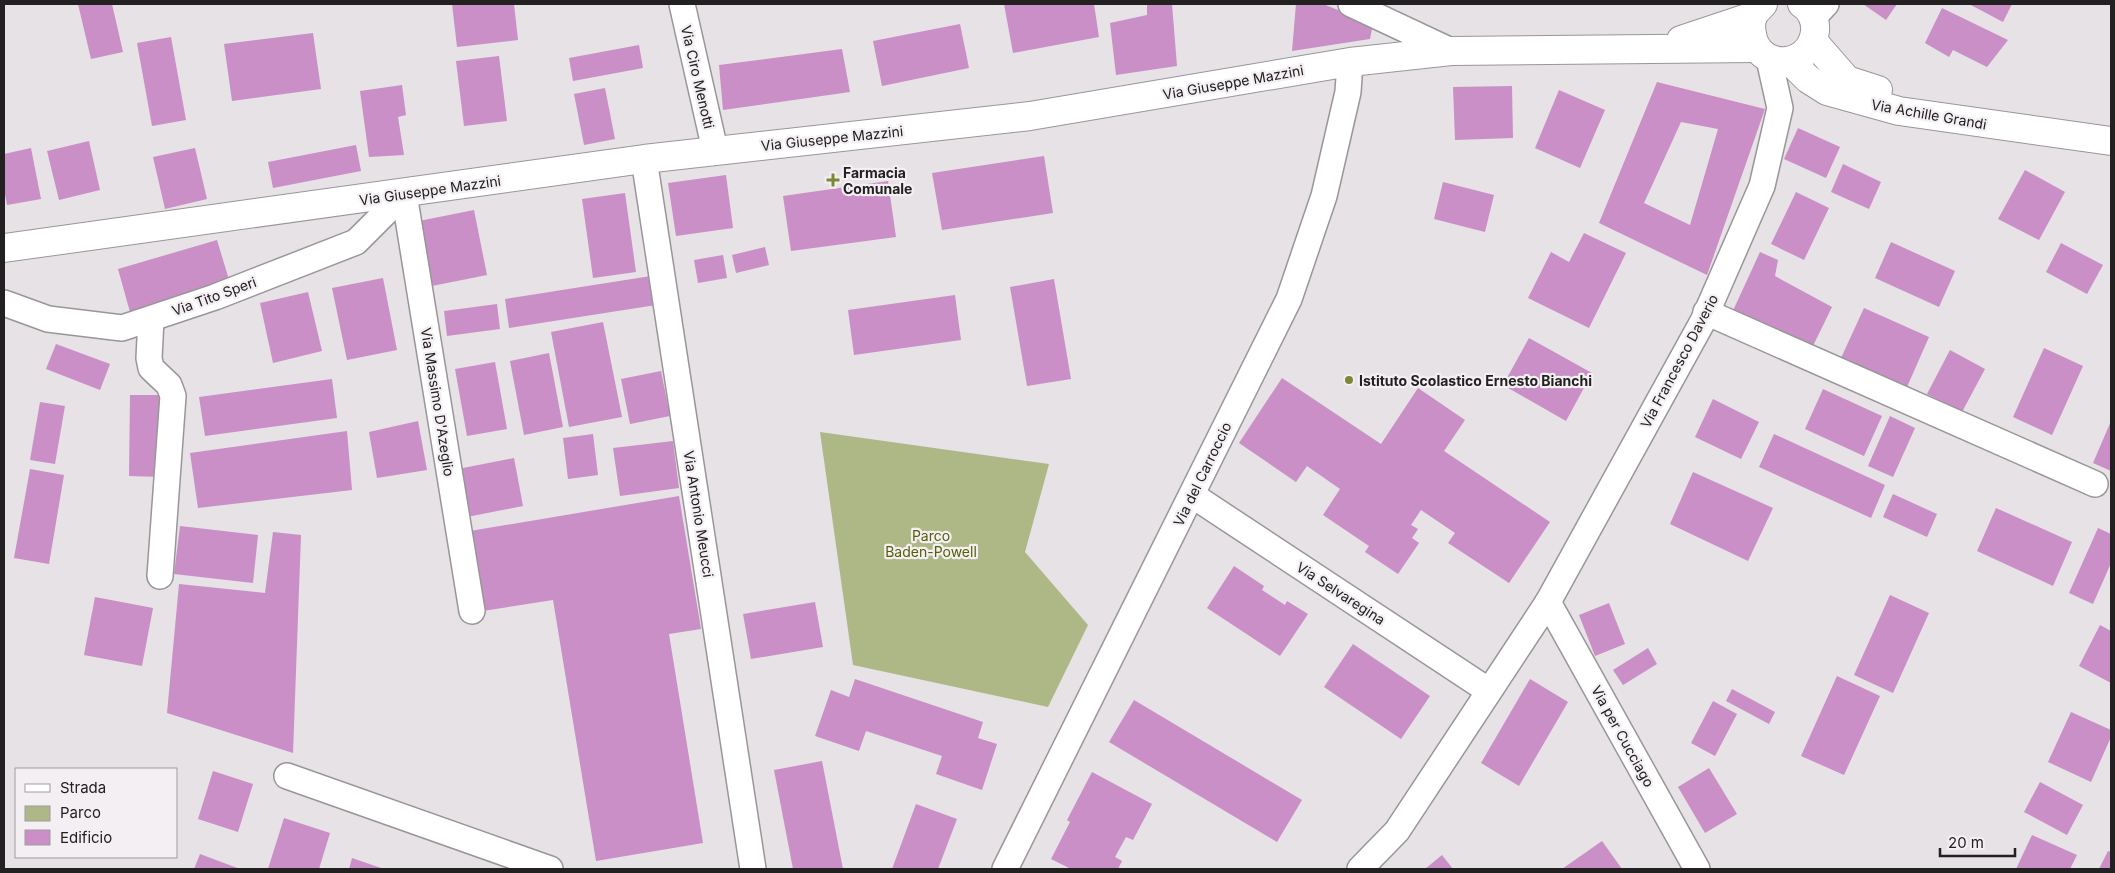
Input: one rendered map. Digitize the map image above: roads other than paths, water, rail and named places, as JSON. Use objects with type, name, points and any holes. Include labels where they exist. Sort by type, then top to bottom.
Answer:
[{"type":"main road","name":"Via Giuseppe Mazzini","points":[[1661,48],[1758,10]]},
{"type":"main road","points":[[1758,10],[1750,30],[1771,56],[1806,53],[1814,17]]},
{"type":"main road","name":"Via Achille Grandi","points":[[1814,17],[1847,80],[1906,99],[2022,128]]},
{"type":"main road","name":"Via Giuseppe Mazzini","points":[[4,248],[404,194],[644,158],[1030,116],[1350,62],[1451,51],[1661,48],[1771,56]]},
{"type":"main road","name":"Via Achille Grandi","points":[[1771,56],[1827,91],[1899,111],[2111,141]]},
{"type":"street","name":"Via Ciro Menotti","points":[[682,4],[715,150]]},
{"type":"street","points":[[1351,4],[1451,51]]},
{"type":"street","name":"Via Francesco Daverio","points":[[1548,602],[1706,312],[1762,186],[1780,108],[1771,56]]},
{"type":"street","name":"Via del Carroccio","points":[[1005,869],[1289,299],[1324,196],[1348,92],[1350,62]]},
{"type":"street","name":"Via Antonio Meucci","points":[[644,158],[753,869]]},
{"type":"street","name":"Via Tito Speri","points":[[4,303],[48,319],[122,328],[215,297],[356,242],[404,194]]},
{"type":"street","name":"Via Massimo D'Azeglio","points":[[404,194],[472,611]]},
{"type":"street","points":[[1706,312],[2095,484]]},
{"type":"street","points":[[151,319],[149,358],[151,368],[169,385],[173,396],[160,576]]},
{"type":"street","name":"Via Selvaregina","points":[[1192,495],[1490,691]]},
{"type":"street","points":[[1360,869],[1398,830],[1548,602]]},
{"type":"street","name":"Via per Cucciago","points":[[1548,602],[1696,869]]},
{"type":"street","points":[[287,776],[550,869]]},
{"type":"place","name":"Farmacia Comunale","points":[[833,180]]},
{"type":"place","name":"Istituto Scolastico Ernesto Bianchi","points":[[1349,380]]},
{"type":"park label","name":"Parco Baden-Powell","points":[[931,544]]}]
